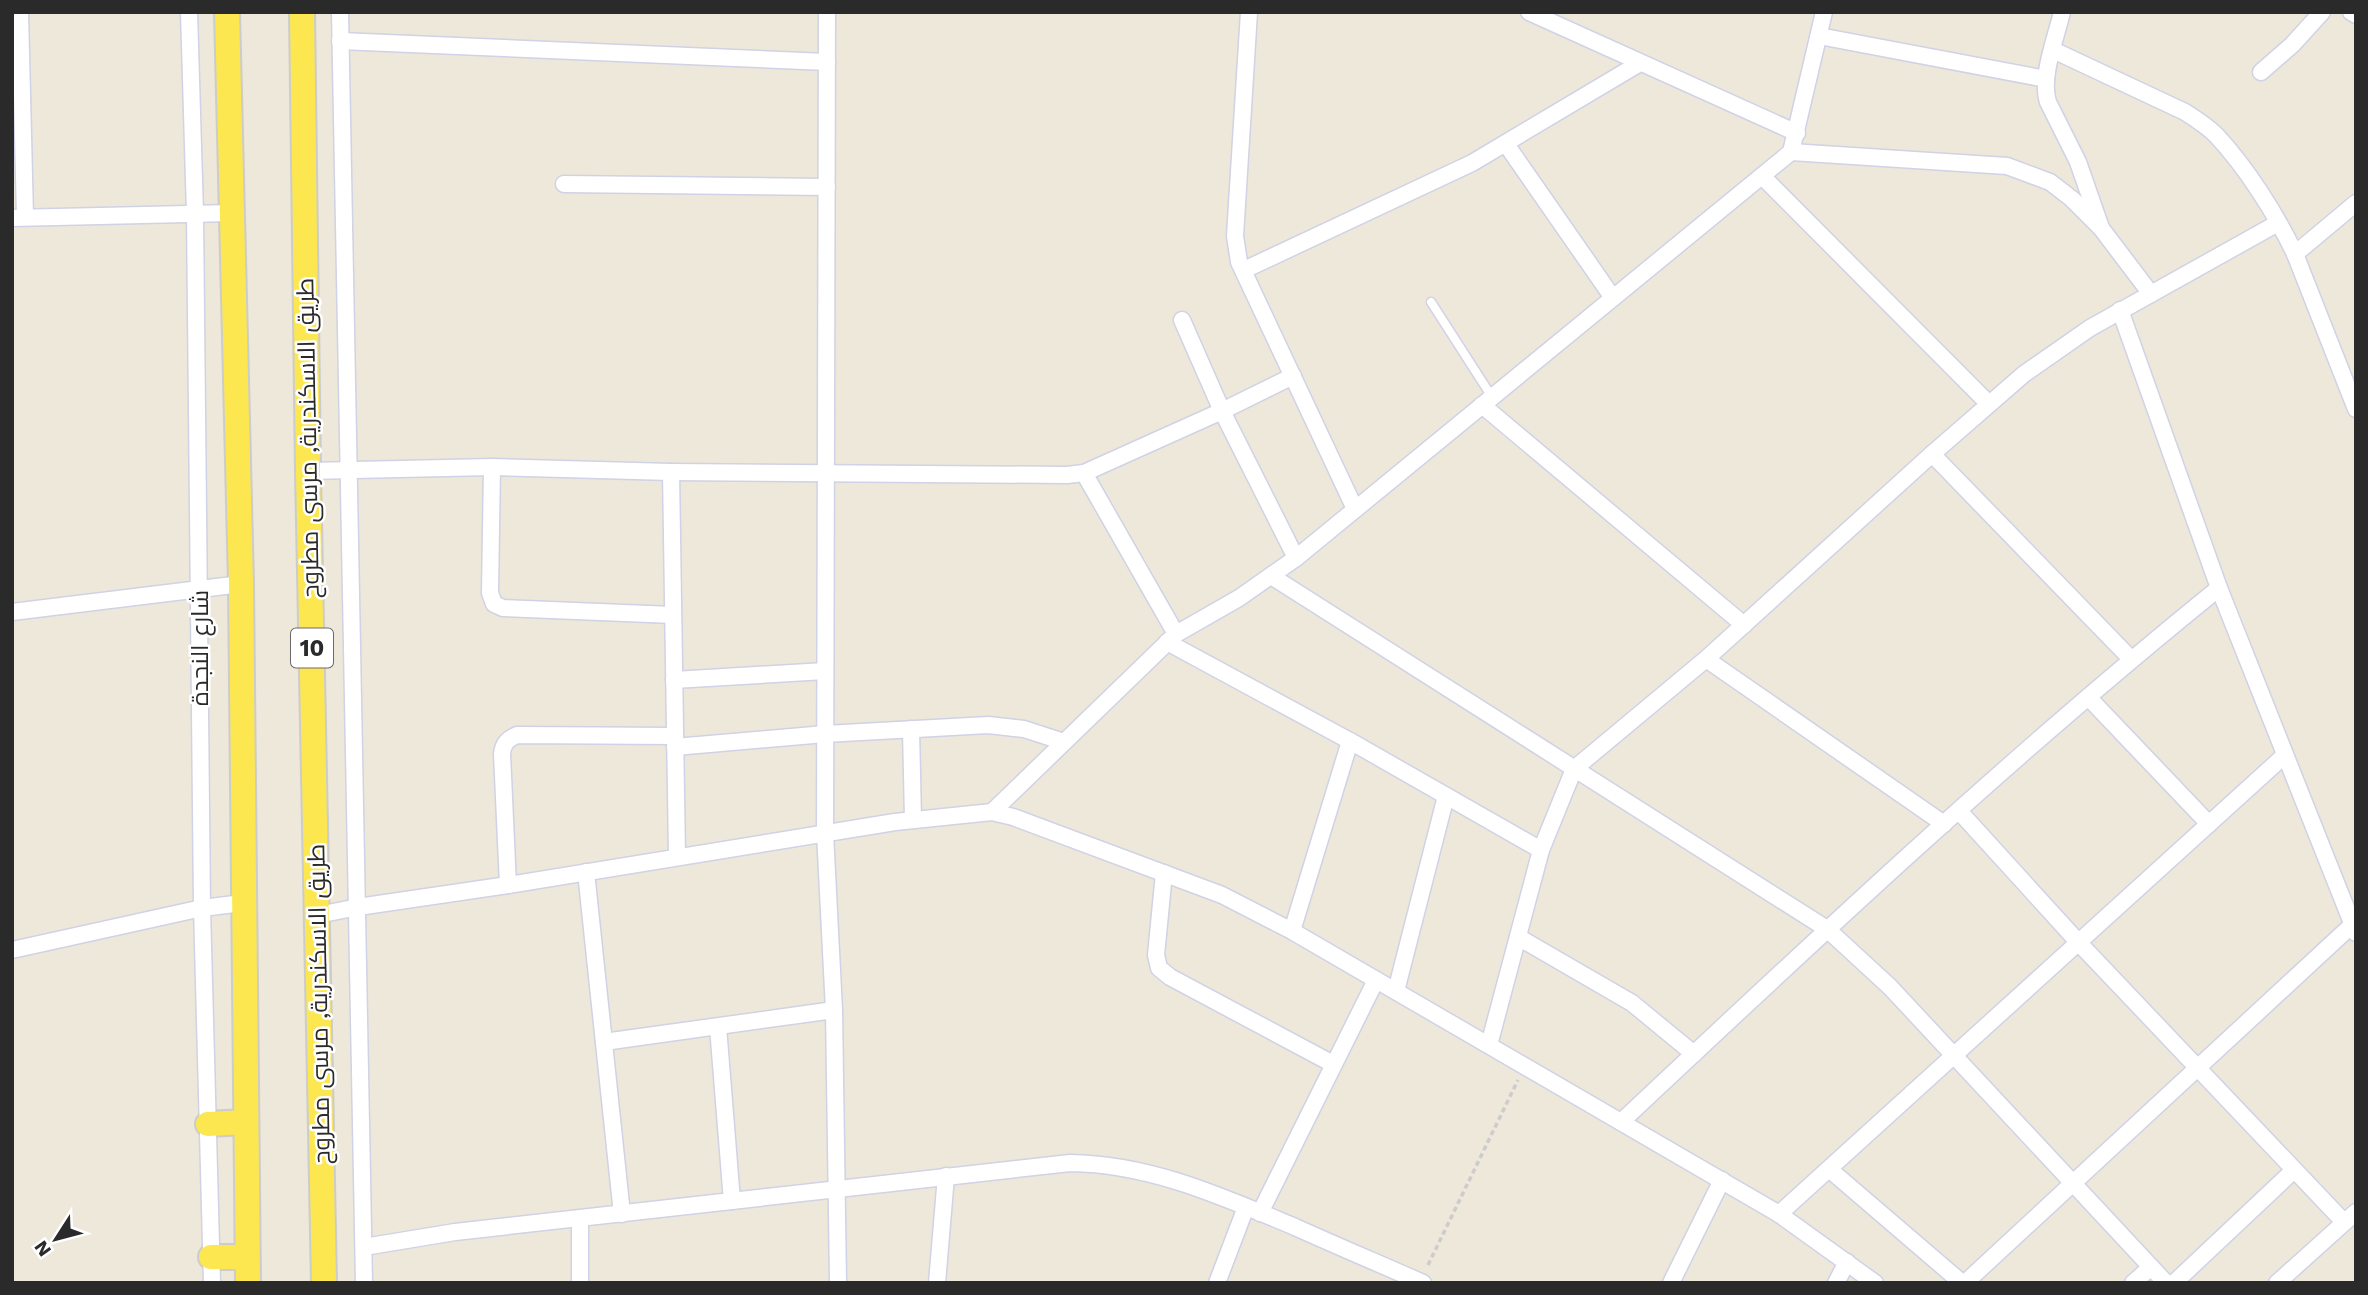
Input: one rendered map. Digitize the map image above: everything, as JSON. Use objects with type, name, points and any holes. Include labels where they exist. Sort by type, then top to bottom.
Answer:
[{"type":"main road","points":[[228,12],[241,584],[248,1283]]},
{"type":"main road","name":"طريق الاسكندرية, مرسى مطروح","points":[[302,12],[324,1283]]},
{"type":"main road","points":[[208,1124],[246,1122]]},
{"type":"main road","points":[[211,1257],[247,1258]]},
{"type":"street","points":[[20,12],[18,217],[231,213]]},
{"type":"street","name":"شارع النجدة","points":[[189,12],[195,214],[202,908],[212,1283]]},
{"type":"street","points":[[340,12],[364,1283]]},
{"type":"street","points":[[827,12],[825,833],[834,1010],[838,1283]]},
{"type":"street","points":[[1249,12],[1236,250],[1355,509]]},
{"type":"street","points":[[1529,12],[1797,133]]},
{"type":"street","points":[[992,812],[1172,638],[1296,558],[1791,152],[1824,12]]},
{"type":"street","points":[[2062,12],[2045,93],[2078,163],[2101,228]]},
{"type":"street","points":[[2261,72],[2292,45],[2322,12]]},
{"type":"street","points":[[1819,36],[2046,79]]},
{"type":"street","points":[[340,41],[827,62]]},
{"type":"street","points":[[2053,50],[2185,112],[2203,124],[2227,148],[2278,223],[2295,254],[2356,409]]},
{"type":"street","points":[[1244,270],[1443,178],[1506,144],[1640,63]]},
{"type":"street","points":[[1506,144],[1613,298]]},
{"type":"street","points":[[1791,152],[2007,166],[2050,183],[2072,199],[2101,228],[2151,294]]},
{"type":"street","points":[[1762,176],[1989,404]]},
{"type":"street","points":[[565,184],[827,187]]},
{"type":"street","points":[[2295,254],[2356,203]]},
{"type":"street","points":[[1489,1045],[1541,850],[1574,769],[1706,659],[1931,454],[2057,350],[2120,310],[2278,223]]},
{"type":"street","points":[[1829,1169],[1963,1283],[2354,929],[2219,588],[2120,310]]},
{"type":"street","points":[[1182,320],[1222,411],[1296,558]]},
{"type":"street","points":[[308,471],[492,467],[671,472],[1045,475],[1084,472],[1222,411],[1293,376]]},
{"type":"street","points":[[1487,401],[1744,625]]},
{"type":"street","points":[[1931,454],[2131,659]]},
{"type":"street","points":[[492,467],[490,593],[494,604],[503,608],[673,615]]},
{"type":"street","points":[[671,472],[677,858]]},
{"type":"street","points":[[1084,472],[1172,638],[1541,850]]},
{"type":"street","points":[[1271,576],[1827,929],[1890,987],[2166,1283]]},
{"type":"street","points":[[12,612],[241,584]]},
{"type":"street","points":[[1621,1122],[1827,929],[1944,824],[2131,659],[2219,588]]},
{"type":"street","points":[[1706,659],[1944,824]]},
{"type":"street","points":[[674,680],[825,671]]},
{"type":"street","points":[[2088,697],[2209,824]]},
{"type":"street","points":[[508,885],[502,754],[505,742],[517,735],[675,741],[1006,726],[1063,742]]},
{"type":"street","points":[[911,729],[913,820]]},
{"type":"street","points":[[1292,931],[1350,741]]},
{"type":"street","points":[[1779,1214],[2285,755]]},
{"type":"street","points":[[1396,991],[1446,796]]},
{"type":"street","points":[[1959,811],[2079,943],[2294,1170],[2350,1217],[2277,1283]]},
{"type":"street","points":[[318,915],[825,833],[992,812],[1013,817],[1222,895],[1292,931],[1779,1214],[1875,1283]]},
{"type":"street","points":[[586,872],[622,1214]]},
{"type":"street","points":[[1164,873],[1156,955],[1159,968],[1170,977],[1333,1064]]},
{"type":"street","points":[[12,950],[202,908],[243,903]]},
{"type":"street","points":[[1518,937],[1632,1003],[1694,1054]]},
{"type":"street","points":[[1217,1283],[1253,1210],[1377,980]]},
{"type":"street","points":[[604,1042],[834,1010]]},
{"type":"street","points":[[718,1027],[732,1201]]},
{"type":"street","points":[[364,1247],[455,1233],[838,1188],[1070,1163],[1099,1163],[1147,1172],[1253,1210],[1422,1282]]},
{"type":"street","points":[[2174,1283],[2294,1170]]},
{"type":"street","points":[[937,1283],[946,1176]]},
{"type":"street","points":[[1671,1283],[1722,1180]]},
{"type":"street","points":[[579,1283],[580,1219]]},
{"type":"street","points":[[1836,1283],[1847,1262]]},
{"type":"street","points":[[2133,1283],[2151,1267]]},
{"type":"lane","points":[[1431,302],[1487,401]]},
{"type":"path","points":[[1422,1282],[1525,1066]]}]
